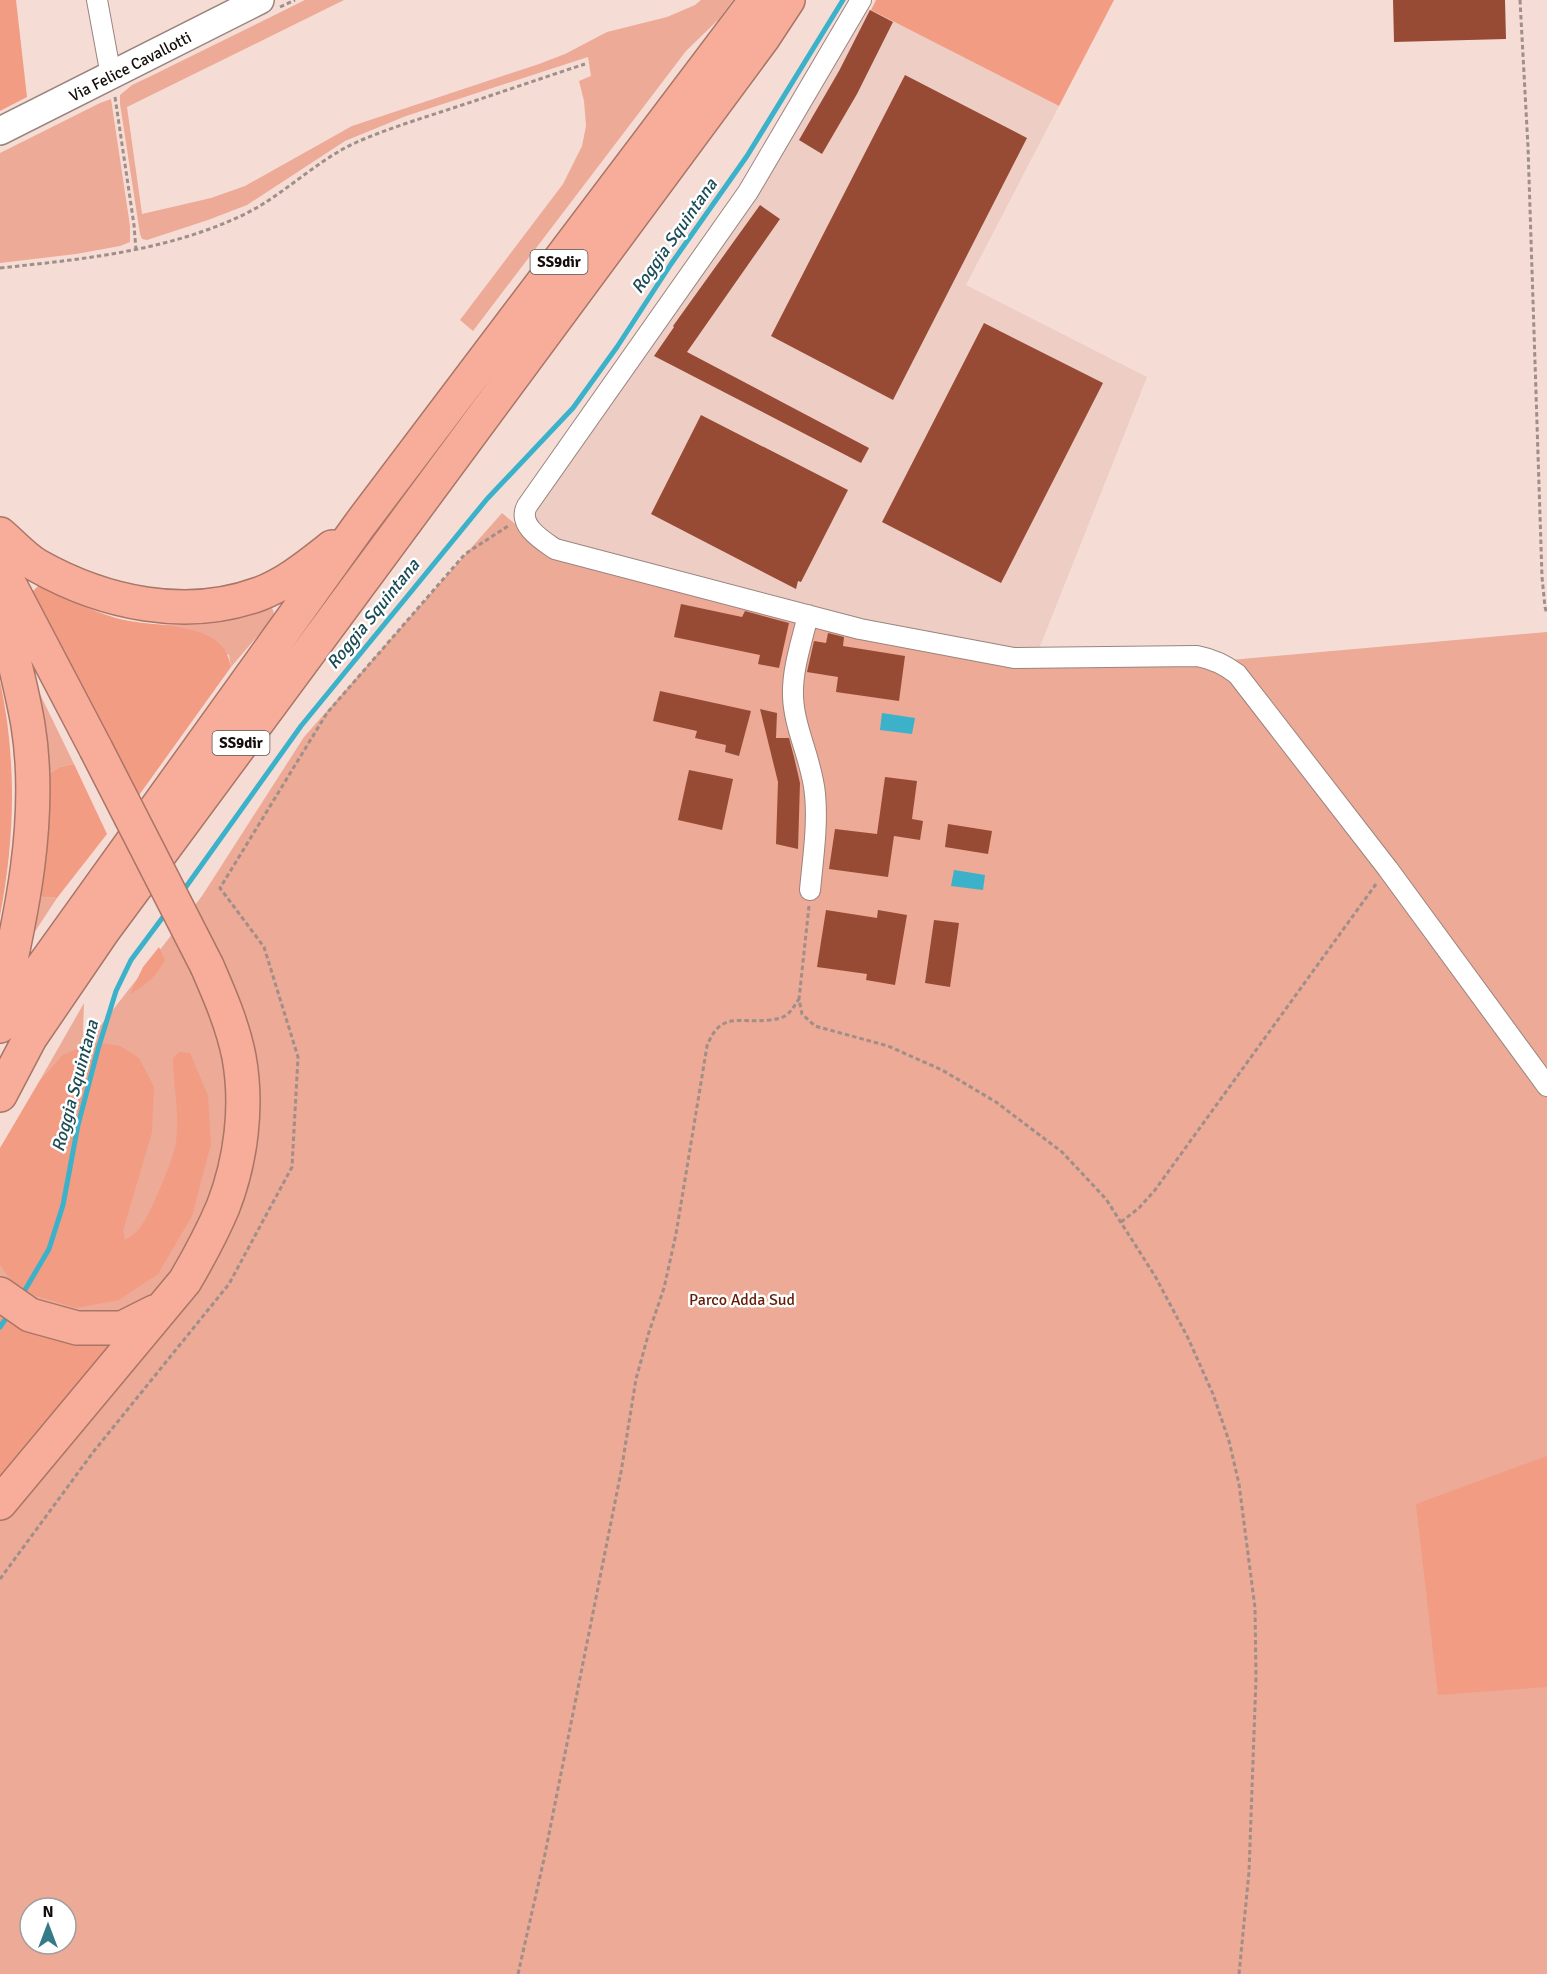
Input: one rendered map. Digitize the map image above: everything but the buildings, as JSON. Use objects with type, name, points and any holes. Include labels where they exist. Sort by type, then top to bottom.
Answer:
[{"type":"highway","name":"SS9dir","points":[[0,1026],[361,523],[756,0]]},
{"type":"highway","name":"SS9dir","points":[[0,1095],[30,1038],[103,931],[764,38],[788,0]]},
{"type":"highway","points":[[0,534],[37,566],[99,594],[153,606],[207,608],[260,594],[300,572],[361,523]]},
{"type":"highway","points":[[0,566],[207,966],[225,1009],[239,1057],[244,1104],[237,1158],[224,1205],[185,1281],[0,1503]]},
{"type":"highway","points":[[0,605],[28,726],[33,796],[26,877],[14,948],[0,1009]]},
{"type":"highway","points":[[0,1294],[30,1315],[77,1328],[122,1328],[161,1308]]},
{"type":"street","points":[[97,0],[111,76]]},
{"type":"street","name":"Via Felice Cavallotti","points":[[0,131],[261,0]]},
{"type":"street","points":[[861,0],[748,192],[524,511],[529,527],[555,549],[860,629],[1014,658],[1197,656],[1225,665],[1237,674],[1388,869],[1547,1086]]},
{"type":"street","points":[[808,615],[795,671],[793,696],[796,717],[814,778],[816,797],[810,890]]},
{"type":"path","points":[[1520,0],[1528,147],[1542,577],[1547,614]]},
{"type":"path","points":[[0,268],[90,258],[174,241],[246,213],[354,144],[585,64]]},
{"type":"path","points":[[111,76],[136,250]]},
{"type":"path","points":[[1121,1222],[1139,1208],[1155,1190],[1388,869]]},
{"type":"path","points":[[810,890],[799,999],[802,1014],[815,1026],[888,1046],[942,1070],[996,1102],[1062,1152],[1106,1199],[1121,1222],[1155,1276],[1205,1376],[1229,1441],[1239,1484],[1255,1608],[1256,1678],[1249,1872],[1239,1974]]},
{"type":"path","points":[[518,1974],[547,1848],[621,1472],[636,1379],[664,1288],[676,1234],[707,1046],[713,1031],[723,1023],[781,1019],[791,1012],[799,999]]},
{"type":"shaded area","points":[[0,0],[16,0],[27,97],[0,111]]},
{"type":"shaded area","points":[[876,0],[1114,0],[1059,106],[871,10]]},
{"type":"shaded area","points":[[858,5],[1059,106],[966,285],[1147,377],[1035,659],[1014,658],[539,537],[527,506],[748,192]]},
{"type":"shaded area","points":[[40,584],[87,607],[116,618],[184,628],[201,633],[215,640],[226,651],[231,667],[137,798],[33,604],[33,591]]},
{"type":"shaded area","points":[[0,681],[9,740],[12,799],[9,857],[0,916]]},
{"type":"shaded area","points":[[74,764],[107,834],[57,898],[43,897],[34,888],[43,778],[59,767]]},
{"type":"shaded area","points":[[159,947],[165,960],[150,980],[130,994],[143,967]]},
{"type":"shaded area","points":[[93,1042],[120,1046],[139,1058],[154,1087],[152,1132],[123,1231],[125,1240],[137,1232],[150,1211],[171,1161],[176,1142],[177,1121],[173,1058],[179,1052],[190,1053],[208,1096],[211,1144],[192,1216],[158,1274],[119,1300],[76,1308],[33,1295],[10,1279],[0,1265],[0,1148],[40,1080],[61,1056]]},
{"type":"shaded area","points":[[0,1305],[124,1334],[0,1478]]},
{"type":"shaded area","points":[[1547,1456],[1547,1687],[1438,1695],[1416,1504]]},
{"type":"green space","points":[[305,0],[344,0],[127,107],[142,214],[211,198],[245,186],[352,126],[539,64],[565,54],[607,32],[667,17],[701,0],[733,0],[719,19],[686,51],[473,331],[460,320],[563,184],[582,146],[586,126],[584,101],[579,81],[591,76],[588,57],[406,116],[345,141],[247,205],[147,240],[142,239],[120,95],[132,85]]},
{"type":"green space","points":[[111,99],[130,226],[130,242],[76,254],[0,263],[0,153]]},
{"type":"green space","name":"Parco Adda Sud","points":[[502,513],[549,552],[1017,667],[1197,663],[1547,632],[1547,1974],[0,1974],[0,1169],[61,1056],[40,1080],[84,1003],[83,1032],[90,1039],[202,896],[304,737]]},
{"type":"green space","points":[[267,604],[273,610],[273,618],[231,667],[229,655],[147,625],[183,624],[215,619]]},
{"type":"green space","points":[[21,655],[74,764],[59,767],[43,778]]},
{"type":"green space","points":[[34,888],[43,897],[57,898],[17,959]]},
{"type":"water","points":[[882,713],[915,718],[912,734],[880,730]]},
{"type":"water","points":[[954,870],[985,875],[983,890],[951,886]]},
{"type":"waterway","name":"Roggia Squintana","points":[[183,891],[301,726],[487,499],[573,408],[747,156],[843,0]]},
{"type":"waterway","name":"Roggia Squintana","points":[[22,1295],[49,1249],[63,1205],[78,1125],[116,991],[131,960],[166,913]]},
{"type":"waterway","name":"Roggia Squintana","points":[[0,1327],[9,1314]]}]
